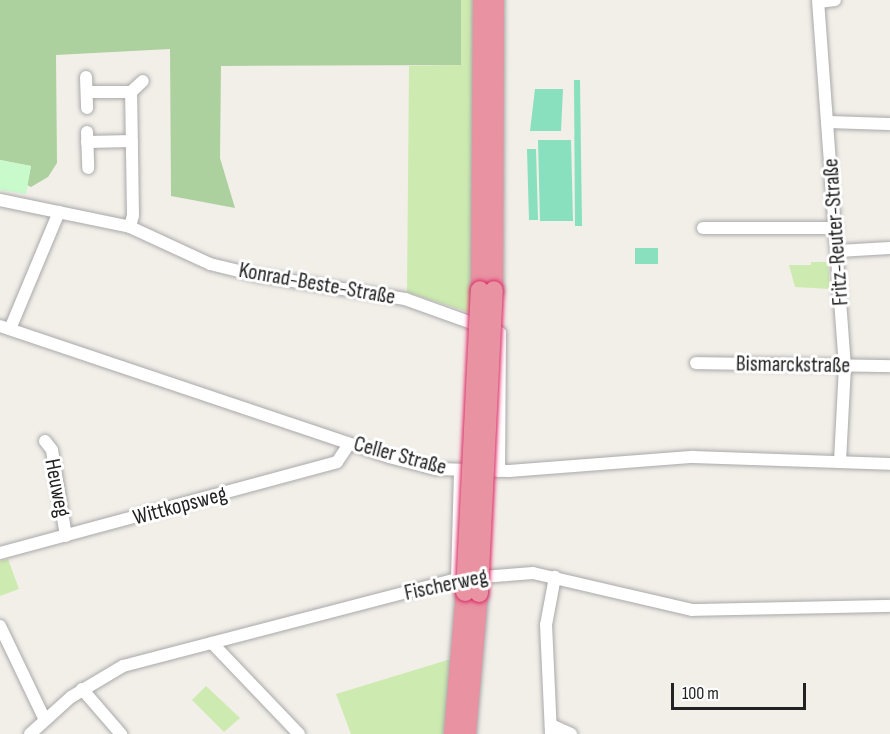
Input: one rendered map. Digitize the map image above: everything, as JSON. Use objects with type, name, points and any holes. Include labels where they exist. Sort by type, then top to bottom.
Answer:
[{"type":"highway","points":[[453,734],[467,588],[487,290],[491,12],[482,0]]},
{"type":"highway","points":[[467,588],[467,734]]},
{"type":"street","points":[[818,1],[835,0]]},
{"type":"street","name":"Fritz-Reuter-Straße","points":[[818,1],[845,366],[840,462]]},
{"type":"street","points":[[87,77],[87,108]]},
{"type":"street","points":[[87,92],[131,92],[142,81]]},
{"type":"street","points":[[130,227],[131,92]]},
{"type":"street","points":[[827,122],[890,124]]},
{"type":"street","points":[[88,168],[87,137],[132,141]]},
{"type":"street","name":"Konrad-Beste-Straße","points":[[0,200],[130,227],[218,266],[405,299],[500,333],[499,471]]},
{"type":"street","points":[[5,327],[59,212]]},
{"type":"street","points":[[703,228],[836,228]]},
{"type":"street","points":[[838,251],[890,248]]},
{"type":"street","name":"Celler Straße","points":[[5,327],[414,464],[460,471],[499,471],[693,457],[890,464]]},
{"type":"street","name":"Bismarckstraße","points":[[696,363],[890,366]]},
{"type":"street","name":"Heuweg","points":[[45,441],[52,450],[66,536]]},
{"type":"street","name":"Wittkopsweg","points":[[0,553],[337,462],[349,444]]},
{"type":"street","points":[[460,471],[467,588]]},
{"type":"street","name":"Fischerweg","points":[[30,734],[82,689],[123,666],[212,643],[533,573],[692,610],[890,606]]},
{"type":"street","points":[[555,578],[546,625],[551,729],[571,734]]},
{"type":"street","points":[[0,626],[3,642],[45,720]]},
{"type":"street","points":[[212,643],[299,734]]},
{"type":"street","points":[[82,689],[121,734]]},
{"type":"green space","points":[[0,0],[461,0],[461,65],[221,66],[220,158],[235,208],[171,196],[170,49],[56,55],[57,163],[48,177],[31,187],[27,185],[31,166],[0,160]]},
{"type":"green space","points":[[461,0],[475,0],[474,314],[407,292],[409,66],[461,65]]},
{"type":"green space","points":[[574,80],[580,80],[582,226],[575,226]]},
{"type":"green space","points":[[535,89],[563,89],[561,131],[530,131]]},
{"type":"green space","points":[[538,140],[571,140],[573,221],[540,221]]},
{"type":"green space","points":[[527,149],[536,149],[538,220],[529,220]]},
{"type":"green space","points":[[0,160],[31,166],[26,194],[0,190]]},
{"type":"green space","points":[[635,248],[658,248],[658,264],[635,264]]},
{"type":"green space","points":[[811,262],[828,262],[830,289],[795,287],[789,265],[811,265]]},
{"type":"green space","points":[[8,559],[19,589],[0,596],[0,561]]},
{"type":"green space","points":[[454,658],[446,734],[351,734],[336,694]]},
{"type":"green space","points":[[206,686],[240,718],[224,732],[192,700]]}]
